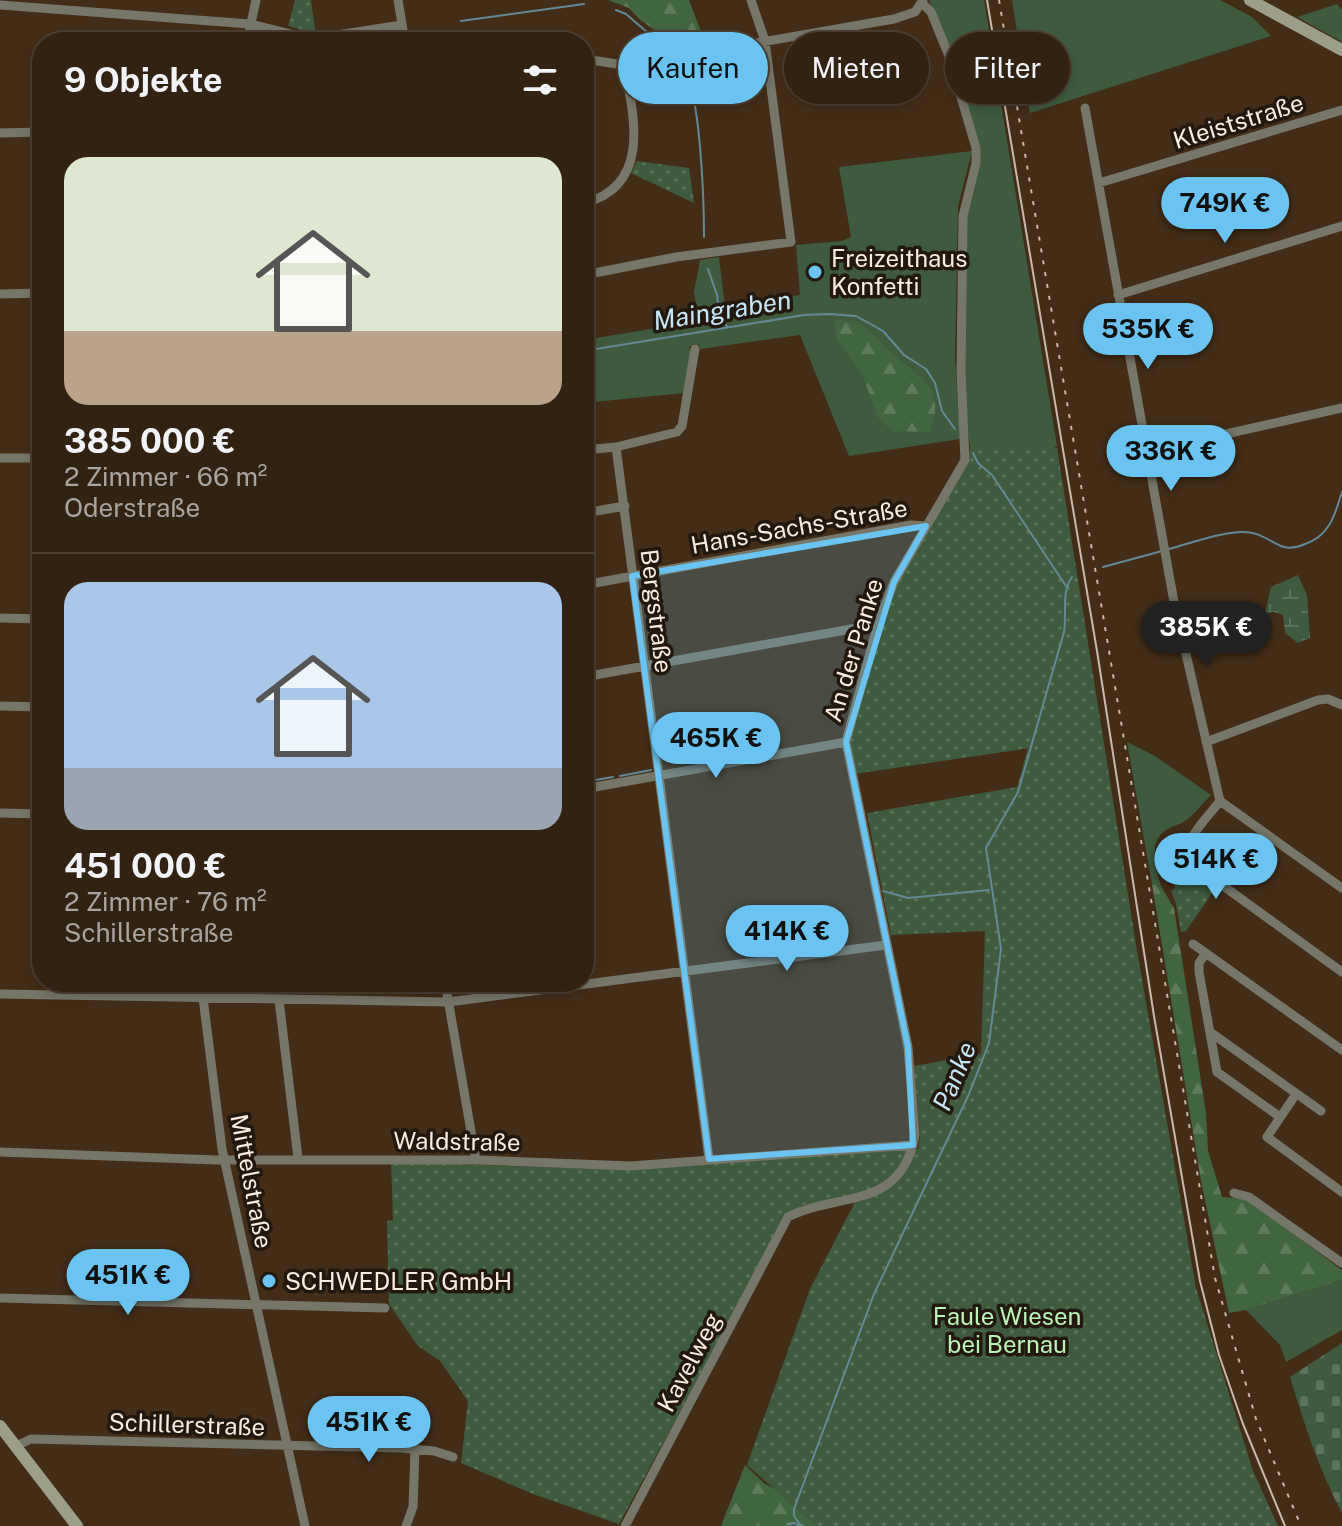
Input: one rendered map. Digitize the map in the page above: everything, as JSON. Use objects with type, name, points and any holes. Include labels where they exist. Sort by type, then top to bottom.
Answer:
[{"type":"street","points":[[249,32],[256,0]]},
{"type":"street","points":[[398,0],[403,32]]},
{"type":"street","points":[[751,0],[762,32]]},
{"type":"street","points":[[1250,0],[1342,50]]},
{"type":"street","points":[[768,40],[905,17],[915,12],[922,2]]},
{"type":"street","name":"An der Panke","points":[[913,1145],[915,1135],[908,1047],[846,742],[877,627],[894,582],[965,460],[961,391],[963,216],[976,163],[976,148],[949,56],[931,12],[922,2]]},
{"type":"street","points":[[0,5],[250,24],[276,32]]},
{"type":"street","points":[[360,32],[402,25]]},
{"type":"street","points":[[594,60],[618,64]]},
{"type":"street","points":[[594,273],[702,253],[791,242],[768,64]]},
{"type":"street","points":[[594,198],[608,192],[624,173],[634,151],[636,136],[631,104]]},
{"type":"street","points":[[1085,108],[1174,602],[1220,801],[1342,888]]},
{"type":"street","name":"Kleiststraße","points":[[1099,183],[1342,110]]},
{"type":"street","points":[[0,133],[32,132]]},
{"type":"street","points":[[1118,295],[1342,226]]},
{"type":"street","points":[[0,294],[32,293]]},
{"type":"street","points":[[594,449],[616,447],[677,432],[682,426],[695,349]]},
{"type":"street","points":[[1146,452],[1342,408]]},
{"type":"street","name":"Bergstraße","points":[[616,447],[709,1159]]},
{"type":"street","points":[[0,458],[32,458]]},
{"type":"street","points":[[594,511],[625,506]]},
{"type":"street","name":"Hans-Sachs-Straße","points":[[594,583],[911,525],[926,526]]},
{"type":"street","points":[[0,618],[32,619]]},
{"type":"street","points":[[594,675],[868,626],[877,627]]},
{"type":"street","points":[[1206,742],[1318,700],[1328,699],[1340,704]]},
{"type":"street","points":[[0,706],[32,707]]},
{"type":"street","points":[[594,787],[846,742]]},
{"type":"street","points":[[1220,801],[1188,845],[1186,854],[1189,861],[1342,972]]},
{"type":"street","points":[[0,813],[32,814]]},
{"type":"street","points":[[1193,944],[1342,1050]]},
{"type":"street","points":[[594,983],[886,945]]},
{"type":"street","points":[[1206,953],[1199,963],[1199,972],[1217,1072],[1280,1117]]},
{"type":"street","name":"Mittelstraße","points":[[202,992],[224,1160],[305,1526]]},
{"type":"street","points":[[446,992],[476,1160]]},
{"type":"street","points":[[0,994],[448,1002],[527,992]]},
{"type":"street","points":[[279,1000],[298,1158]]},
{"type":"street","points":[[1210,1032],[1321,1111]]},
{"type":"street","points":[[1296,1094],[1267,1137],[1342,1192]]},
{"type":"street","name":"Waldstraße","points":[[0,1152],[224,1160],[476,1160],[631,1166],[913,1145]]},
{"type":"street","name":"Kavelweg","points":[[625,1526],[788,1217],[806,1209],[877,1192],[903,1169],[913,1145]]},
{"type":"street","points":[[1234,1193],[1249,1197],[1342,1263]]},
{"type":"street","points":[[0,1298],[385,1308]]},
{"type":"street","points":[[2,1432],[77,1526]]},
{"type":"street","name":"Schillerstraße","points":[[16,1446],[31,1439],[415,1449],[453,1457]]},
{"type":"street","points":[[406,1526],[413,1507],[415,1449]]},
{"type":"highlighted area","points":[[926,526],[894,582],[846,742],[908,1047],[913,1145],[709,1159],[632,576]]},
{"type":"green space","points":[[295,0],[311,0],[315,30],[305,31],[288,26]]},
{"type":"green space","points":[[608,0],[689,0],[701,32],[659,32],[629,8]]},
{"type":"green space","points":[[929,0],[984,0],[989,32],[945,32],[945,43]]},
{"type":"green space","points":[[1012,0],[1220,0],[1252,17],[1271,36],[1070,100],[1070,32],[1017,32]]},
{"type":"green space","points":[[1337,4],[1342,10],[1342,42],[1297,17]]},
{"type":"green space","points":[[962,104],[1001,104],[1057,446],[1035,461],[1029,748],[855,774],[850,736],[896,584],[969,456],[964,399],[966,219],[978,170]]},
{"type":"green space","points":[[1029,104],[1058,104],[1030,113]]},
{"type":"green space","points":[[972,151],[958,206],[955,357],[960,439],[849,456],[800,335],[700,349],[699,345],[694,344],[689,347],[691,356],[684,393],[594,402],[594,338],[699,321],[694,292],[700,260],[719,257],[725,307],[800,295],[796,245],[842,241],[851,237],[839,167]]},
{"type":"green space","points":[[637,161],[689,168],[694,203],[631,173]]},
{"type":"green space","points":[[833,319],[855,323],[869,330],[923,379],[933,394],[935,404],[930,432],[892,431],[877,416],[862,373],[837,340]]},
{"type":"green space","name":"Faule Wiesen bei Bernau","points":[[1057,448],[1137,951],[1196,1288],[1253,1471],[1278,1526],[816,1526],[747,1465],[810,1289],[854,1204],[854,1197],[804,1205],[787,1215],[619,1524],[533,1494],[461,1463],[468,1401],[440,1361],[418,1346],[389,1304],[387,1221],[393,1220],[391,1162],[631,1170],[918,1149],[920,1136],[914,1066],[981,1054],[985,931],[891,935],[867,813],[1017,787],[1028,748],[856,773],[851,736],[881,625],[897,585],[965,470],[971,449]]},
{"type":"green space","points":[[1298,575],[1307,595],[1310,638],[1298,643],[1285,633],[1283,615],[1265,613],[1271,587]]},
{"type":"green space","points":[[1127,742],[1155,756],[1211,795],[1186,820],[1158,838],[1155,860],[1162,888],[1152,884]]},
{"type":"green space","points":[[1182,863],[1215,889],[1186,931],[1181,932],[1171,891]]},
{"type":"green space","points":[[1152,884],[1162,888],[1174,908],[1206,1113],[1208,1151],[1222,1197],[1246,1199],[1342,1270],[1342,1280],[1229,1313],[1201,1181]]},
{"type":"green space","points":[[1342,1280],[1342,1330],[1286,1362],[1280,1345],[1246,1310]]},
{"type":"green space","points":[[1342,1343],[1342,1513],[1319,1463],[1290,1377]]},
{"type":"green space","points":[[745,1465],[765,1484],[852,1526],[721,1526]]},
{"type":"waterway","points":[[461,21],[584,4]]},
{"type":"waterway","points":[[616,10],[626,14],[647,32]]},
{"type":"waterway","points":[[694,104],[702,175],[704,237]]},
{"type":"waterway","points":[[708,269],[719,311],[727,327]]},
{"type":"waterway","name":"Maingraben","points":[[594,349],[804,315],[856,316],[883,331],[904,355],[926,369],[935,383],[942,411],[955,429]]},
{"type":"waterway","name":"Maingraben","points":[[973,453],[978,463],[992,475],[1066,586]]},
{"type":"waterway","name":"Panke","points":[[1169,549],[1241,532],[1257,534],[1284,547],[1302,545],[1326,530],[1342,492]]},
{"type":"waterway","name":"Panke","points":[[1103,567],[1162,551]]},
{"type":"waterway","name":"Panke","points":[[801,1526],[794,1516],[794,1509],[874,1294],[969,1094],[989,1043],[1001,949],[986,848],[1018,792],[1064,632],[1065,596],[1072,577]]},
{"type":"waterway","points":[[620,776],[651,770]]},
{"type":"waterway","points":[[594,780],[613,777]]},
{"type":"waterway","points":[[883,891],[908,898],[989,890]]},
{"type":"waterway","points":[[787,1524],[800,1526]]},
{"type":"tram line","points":[[987,0],[1200,1281],[1219,1355],[1243,1424],[1285,1526]]},
{"type":"railway","points":[[999,0],[1215,1278],[1256,1419],[1301,1526]]},
{"type":"place","name":"Freizeithaus Konfetti","points":[[815,272]]},
{"type":"place","name":"SCHWEDLER GmbH","points":[[269,1281]]}]
